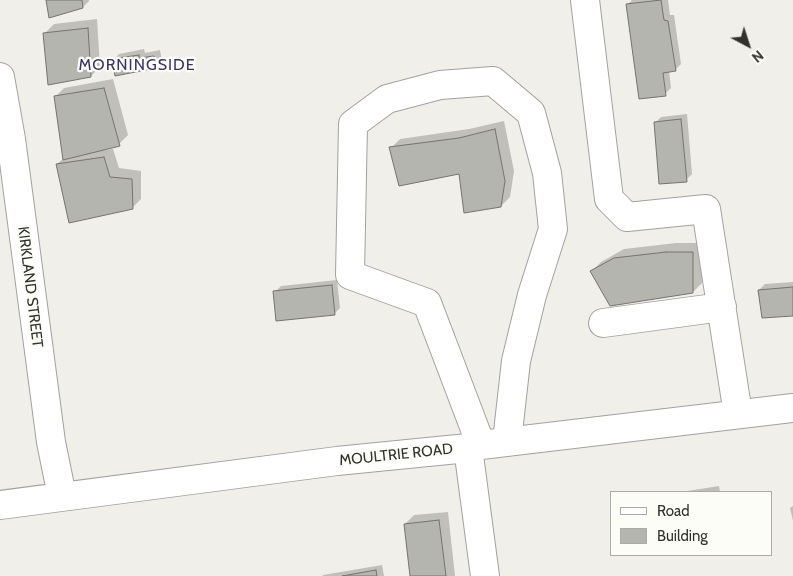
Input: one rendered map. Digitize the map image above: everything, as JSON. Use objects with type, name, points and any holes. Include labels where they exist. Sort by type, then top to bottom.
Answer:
[{"type":"street","points":[[585,0],[609,199],[627,217],[706,210],[738,414]]},
{"type":"street","name":"KIRKLAND STREET","points":[[0,77],[2,115],[11,139],[51,442],[62,496]]},
{"type":"street","points":[[485,576],[474,446],[427,303],[350,275],[353,124],[387,100],[440,85],[493,82],[531,113],[547,173],[552,229],[532,295],[516,361],[507,441]]},
{"type":"street","points":[[603,322],[722,308]]},
{"type":"street","name":"MOULTRIE ROAD","points":[[0,505],[337,461],[793,408]]},
{"type":"building","points":[[46,0],[82,0],[83,8],[49,18]]},
{"type":"building","points":[[661,0],[664,20],[668,21],[676,71],[663,73],[666,96],[639,99],[626,4]]},
{"type":"building","points":[[88,28],[91,77],[48,85],[43,33]]},
{"type":"building","points":[[139,55],[139,58],[154,56],[156,68],[115,76],[112,59]]},
{"type":"building","points":[[104,88],[120,146],[63,160],[54,96]]},
{"type":"building","points":[[681,119],[687,182],[659,184],[654,122]]},
{"type":"building","points":[[495,129],[505,181],[501,207],[464,213],[459,174],[399,186],[389,147],[459,138]]},
{"type":"building","points":[[104,157],[110,177],[132,179],[133,209],[69,223],[56,164]]},
{"type":"building","points":[[666,252],[693,252],[693,293],[610,306],[590,271],[614,258]]},
{"type":"building","points":[[332,285],[335,315],[276,321],[273,291]]},
{"type":"building","points":[[793,287],[793,316],[762,318],[758,290]]},
{"type":"building","points":[[439,520],[446,576],[410,576],[404,524]]},
{"type":"building","points":[[376,570],[377,576],[342,576]]},
{"type":"district","name":"MORNINGSIDE","points":[[137,65]]}]
